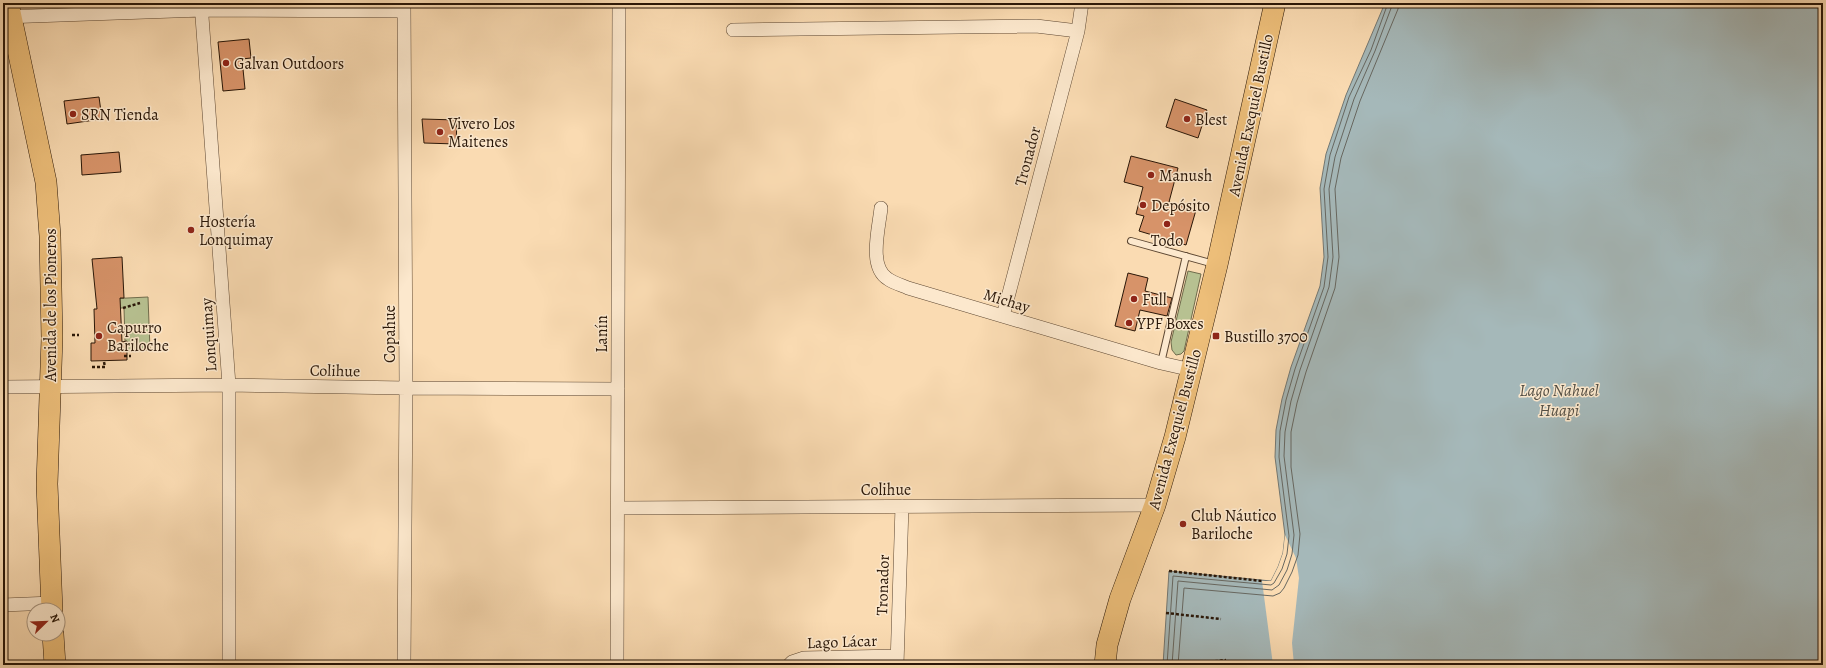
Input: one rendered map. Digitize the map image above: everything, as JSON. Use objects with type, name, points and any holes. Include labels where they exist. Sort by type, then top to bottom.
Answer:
[{"type":"main road","name":"Avenida Exequiel Bustillo","points":[[1105,665],[1107,645],[1120,599],[1155,505],[1175,438],[1217,265],[1275,3]]},
{"type":"main road","name":"Avenida de los Pioneros","points":[[8,12],[46,182],[51,251],[50,386],[47,484],[52,602]]},
{"type":"main road","points":[[54,642],[55,665]]},
{"type":"street","name":"Lanín","points":[[617,665],[619,3]]},
{"type":"street","name":"Tronador","points":[[1003,316],[1078,31],[1082,3]]},
{"type":"street","points":[[8,12],[202,6],[404,7]]},
{"type":"street","name":"Lonquimay","points":[[202,6],[229,385],[229,665]]},
{"type":"street","name":"Copahue","points":[[404,7],[406,388],[404,665]]},
{"type":"street","points":[[733,30],[1036,26],[1078,31]]},
{"type":"street","name":"Michay","points":[[881,208],[876,255],[878,268],[887,279],[908,288],[1161,363],[1192,370]]},
{"type":"street","name":"Colihue","points":[[3,387],[229,385],[618,389]]},
{"type":"street","name":"Colihue","points":[[618,508],[1155,505]]},
{"type":"street","name":"Tronador","points":[[897,661],[902,506]]},
{"type":"street","points":[[3,605],[26,606]]},
{"type":"street","name":"Lago Lácar","points":[[789,665],[792,662],[804,658],[897,661]]},
{"type":"lane","points":[[1131,241],[1217,265]]},
{"type":"lane","points":[[1161,363],[1186,256]]},
{"type":"path","points":[[123,308],[140,303]]},
{"type":"path","points":[[72,335],[79,335]]},
{"type":"path","points":[[124,356],[131,356]]},
{"type":"path","points":[[92,367],[104,367],[104,362]]},
{"type":"path","points":[[1169,571],[1262,581]]},
{"type":"path","points":[[1166,613],[1221,619]]},
{"type":"path","points":[[1180,665],[1226,660]]},
{"type":"green space","points":[[1188,271],[1201,274],[1184,351],[1181,354],[1176,355],[1172,350],[1171,342]]},
{"type":"green space","points":[[148,297],[150,350],[127,351],[127,342],[125,341],[124,308],[107,308],[107,299]]},
{"type":"water","name":"Lago Nahuel Huapi","points":[[1385,3],[1823,3],[1823,665],[1163,665],[1169,571],[1271,581],[1283,553],[1285,535],[1275,457],[1276,430],[1282,399],[1291,367],[1320,286],[1324,257],[1320,188],[1326,154],[1346,95]]},
{"type":"pier","points":[[1285,535],[1296,558],[1299,578],[1292,643],[1294,665],[1273,665],[1262,581],[1271,581],[1278,567],[1283,553]]},
{"type":"building","points":[[249,39],[251,58],[242,59],[245,89],[223,91],[218,42]]},
{"type":"building","points":[[99,97],[102,119],[67,124],[64,101]]},
{"type":"building","name":"Blest","points":[[1175,99],[1207,110],[1198,138],[1166,127]]},
{"type":"building","name":"Vivero Los Maitenes","points":[[422,119],[457,120],[456,144],[424,143]]},
{"type":"building","points":[[119,152],[121,172],[82,175],[81,155]]},
{"type":"building","points":[[1131,156],[1178,168],[1169,202],[1196,210],[1186,245],[1139,231],[1144,216],[1136,214],[1143,187],[1124,182]]},
{"type":"building","points":[[122,257],[124,298],[120,298],[122,342],[127,341],[127,360],[91,361],[91,343],[95,343],[94,309],[97,309],[92,259]]},
{"type":"building","points":[[1128,273],[1148,278],[1145,291],[1172,298],[1167,316],[1140,310],[1135,331],[1115,326]]},
{"type":"place","name":"Galvan Outdoors","points":[[226,63]]},
{"type":"place","name":"SRN Tienda","points":[[73,114]]},
{"type":"place","name":"Blest","points":[[1187,119]]},
{"type":"place","name":"Vivero Los Maitenes","points":[[440,132]]},
{"type":"place","name":"Manush","points":[[1151,175]]},
{"type":"place","name":"Depósito","points":[[1143,205]]},
{"type":"place","name":"Todo","points":[[1167,224]]},
{"type":"place","name":"Hostería Lonquimay","points":[[191,230]]},
{"type":"place","name":"Full","points":[[1134,299]]},
{"type":"place","name":"YPF Boxes","points":[[1129,323]]},
{"type":"place","name":"Capurro Bariloche","points":[[99,336]]},
{"type":"place","name":"Bustillo 3700","points":[[1216,336]]},
{"type":"place","name":"Club Náutico Bariloche","points":[[1183,524]]}]
